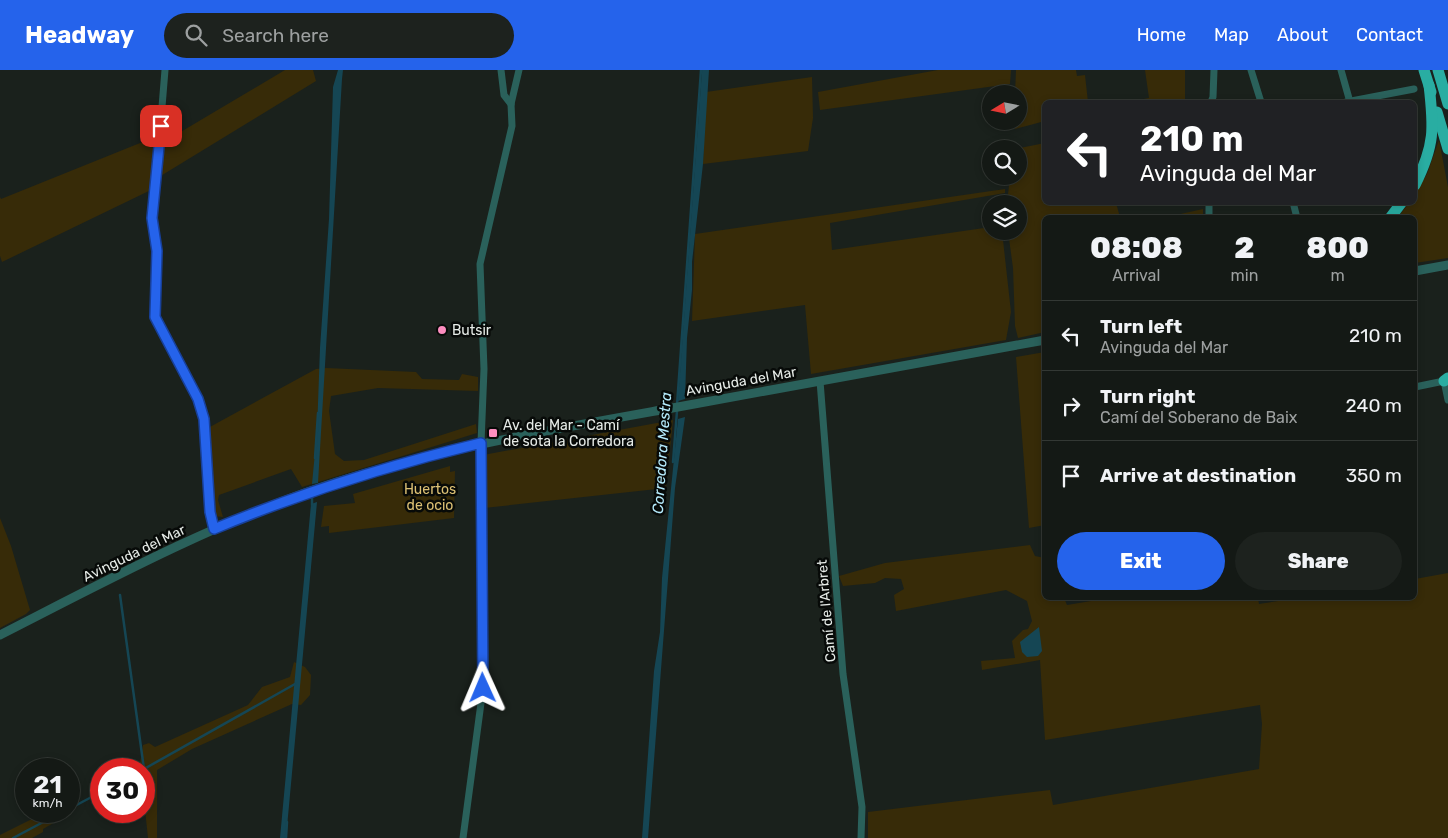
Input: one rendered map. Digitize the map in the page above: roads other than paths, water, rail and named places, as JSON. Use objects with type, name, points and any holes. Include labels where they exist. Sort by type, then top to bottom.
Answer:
[{"type":"highway","points":[[1424,70],[1448,149]]},
{"type":"highway","points":[[1438,70],[1448,104]]},
{"type":"highway","points":[[1417,181],[1427,162],[1434,132],[1429,85]]},
{"type":"street","points":[[165,70],[152,218],[157,251],[155,317],[198,399],[204,419],[210,512],[214,529]]},
{"type":"street","points":[[501,70],[504,95],[511,104]]},
{"type":"street","points":[[463,838],[483,688],[481,443],[484,369],[480,264],[512,126],[511,104],[519,70]]},
{"type":"street","points":[[1212,100],[1214,70]]},
{"type":"street","points":[[1251,70],[1260,100]]},
{"type":"street","points":[[1341,70],[1348,100]]},
{"type":"street","points":[[1359,100],[1414,89]]},
{"type":"street","points":[[1417,271],[1448,265]]},
{"type":"street","name":"Avinguda del Mar","points":[[0,635],[143,562],[214,529],[322,487],[481,443],[1042,341]]},
{"type":"street","points":[[1417,386],[1447,380],[1448,400]]},
{"type":"street","name":"Camí de l'Arbret","points":[[820,381],[843,674],[862,807],[861,838]]},
{"type":"water","points":[[338,70],[343,70],[318,483],[312,484],[317,431],[320,348],[329,219],[333,87]]},
{"type":"water","points":[[702,70],[709,70],[703,164],[692,262],[685,399],[678,401]]},
{"type":"water","points":[[685,417],[675,488],[648,838],[642,838],[654,671],[660,632],[662,578],[678,419]]},
{"type":"water","points":[[317,502],[286,838],[280,838],[311,504]]},
{"type":"water","points":[[1039,627],[1042,651],[1038,656],[1027,657],[1022,652],[1020,642]]},
{"type":"waterway","name":"Corredora Mestra","points":[[677,405],[701,70]]},
{"type":"waterway","name":"Corredora Mestra","points":[[673,462],[677,411]]},
{"type":"waterway","points":[[315,458],[318,413]]},
{"type":"waterway","points":[[312,493],[312,505]]},
{"type":"waterway","points":[[120,595],[142,758]]},
{"type":"waterway","points":[[155,763],[295,684]]},
{"type":"waterway","points":[[80,803],[90,798]]},
{"type":"waterway","points":[[286,838],[287,822]]},
{"type":"waterway","points":[[13,838],[41,823]]},
{"type":"place","name":"Butsir","points":[[442,330]]},
{"type":"place","name":"Av. del Mar - Camí de sota la Corredora","points":[[493,433]]},
{"type":"park label","name":"Huertos de ocio","points":[[430,498]]}]
